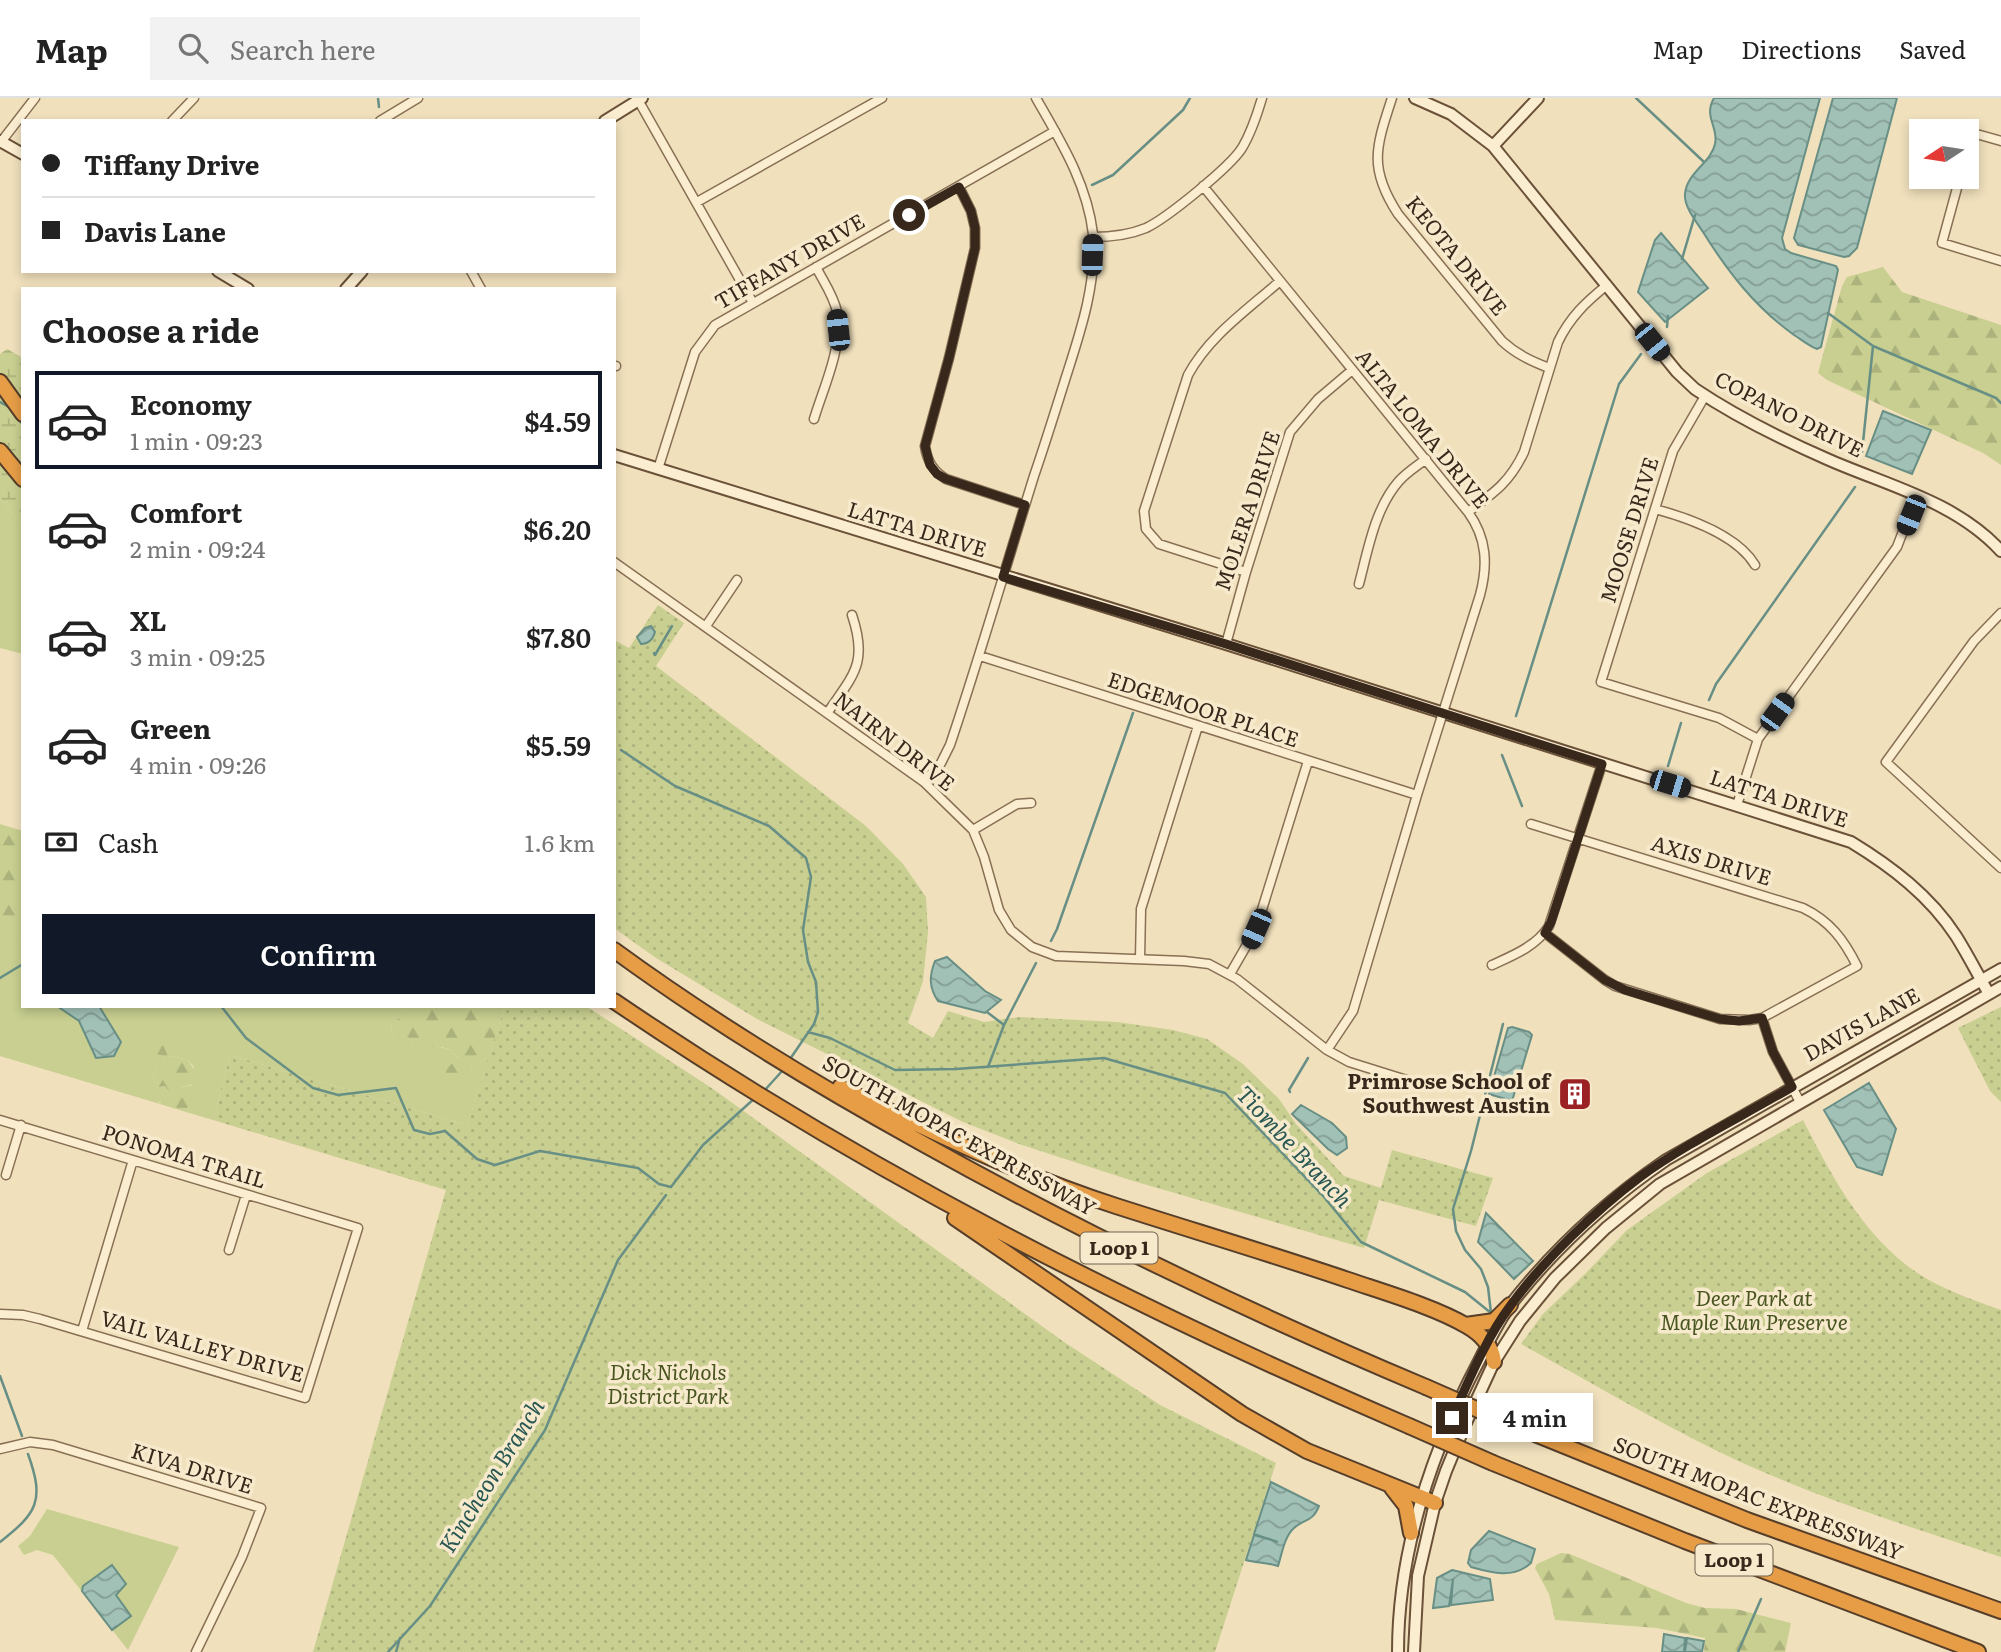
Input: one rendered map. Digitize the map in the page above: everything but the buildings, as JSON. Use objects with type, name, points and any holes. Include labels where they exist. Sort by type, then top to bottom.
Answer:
[{"type":"highway","points":[[0,382],[21,411]]},
{"type":"highway","points":[[0,451],[21,477]]},
{"type":"highway","name":"SOUTH MOPAC EXPRESSWAY","points":[[616,951],[806,1076],[827,1085],[999,1186],[1250,1311],[1508,1423],[1747,1520],[2001,1611]]},
{"type":"highway","name":"Loop 1","points":[[616,1002],[730,1078],[933,1198],[1162,1315],[1493,1462],[1685,1541],[1978,1652]]},
{"type":"highway","points":[[827,1085],[946,1139],[1071,1191],[1386,1293],[1466,1325],[1488,1343],[1494,1362]]},
{"type":"highway","points":[[933,1198],[950,1214],[1242,1414],[1307,1451],[1435,1503]]},
{"type":"highway","points":[[1466,1325],[1494,1321],[1510,1305]]},
{"type":"highway","points":[[1389,1485],[1406,1506],[1411,1533]]},
{"type":"street","points":[[21,154],[1,141],[35,98]]},
{"type":"street","points":[[174,119],[194,98]]},
{"type":"street","points":[[383,119],[418,98]]},
{"type":"street","points":[[697,202],[882,98]]},
{"type":"street","points":[[924,782],[941,763],[950,745],[1085,314],[1093,237],[1084,189],[1072,160],[1036,98]]},
{"type":"street","points":[[1093,237],[1113,237],[1149,226],[1203,186],[1233,159],[1242,147],[1262,98]]},
{"type":"street","name":"KEOTA DRIVE","points":[[1392,98],[1378,139],[1379,177],[1385,193],[1398,214],[1502,341],[1523,357],[1549,368]]},
{"type":"street","name":"COPANO DRIVE","points":[[1415,98],[1451,114],[1493,146],[1677,372],[1705,396],[1827,459],[1943,506],[1972,523],[2001,551]]},
{"type":"street","points":[[1493,146],[1538,98]]},
{"type":"street","points":[[608,119],[639,99],[753,303]]},
{"type":"street","name":"TIFFANY DRIVE","points":[[658,469],[695,352],[715,325],[1055,131]]},
{"type":"street","points":[[1979,135],[2001,141]]},
{"type":"street","name":"ALTA LOMA DRIVE","points":[[1203,186],[1468,512],[1482,538],[1485,550],[1484,578],[1353,1011],[1327,1050]]},
{"type":"street","points":[[959,187],[971,211],[975,228],[975,248],[925,446],[926,456],[937,474],[946,479],[1025,505]]},
{"type":"street","points":[[1958,189],[1942,243],[2001,261]]},
{"type":"street","points":[[814,419],[838,330],[836,310],[816,267]]},
{"type":"street","points":[[221,273],[245,287]]},
{"type":"street","points":[[348,287],[360,273]]},
{"type":"street","points":[[1246,572],[1159,544],[1146,529],[1144,511],[1188,375],[1196,360],[1221,332],[1280,281]]},
{"type":"street","points":[[1468,512],[1508,481],[1517,467],[1566,325],[1579,309],[1606,285]]},
{"type":"street","name":"MOLERA DRIVE","points":[[1226,644],[1290,432],[1318,399],[1351,371]]},
{"type":"street","name":"MOOSE DRIVE","points":[[1705,396],[1677,442],[1601,682],[1719,718],[1758,739]]},
{"type":"street","name":"LATTA DRIVE","points":[[616,456],[1226,644],[1850,842],[1881,860],[1920,891],[1960,942],[1989,994]]},
{"type":"street","points":[[1359,584],[1375,526],[1385,503],[1400,480],[1426,459]]},
{"type":"street","points":[[1737,805],[1758,739],[1897,547],[1917,495]]},
{"type":"street","points":[[1655,509],[1696,523],[1741,547],[1755,565]]},
{"type":"street","name":"NAIRN DRIVE","points":[[616,563],[924,782],[973,830],[984,857],[999,910],[1011,930],[1032,947],[1056,956],[1198,962],[1230,974],[1327,1050],[1349,1062],[1413,1082]]},
{"type":"street","points":[[706,626],[737,580]]},
{"type":"street","points":[[2001,613],[1974,641],[1886,762],[2001,867]]},
{"type":"street","points":[[828,712],[856,668],[860,640],[852,615]]},
{"type":"street","name":"EDGEMOOR PLACE","points":[[980,656],[1417,795]]},
{"type":"street","points":[[1140,959],[1141,909],[1198,726]]},
{"type":"street","points":[[1230,974],[1256,929],[1308,761]]},
{"type":"street","points":[[1492,965],[1517,954],[1545,933],[1551,922],[1602,764]]},
{"type":"street","points":[[973,830],[1017,804],[1031,803]]},
{"type":"street","name":"AXIS DRIVE","points":[[1531,824],[1803,908],[1835,929],[1857,966],[1762,1018]]},
{"type":"street","points":[[1545,933],[1605,980],[1625,990],[1720,1019],[1739,1021],[1762,1018],[1773,1052],[1800,1102]]},
{"type":"street","name":"DAVIS LANE","points":[[1398,1652],[1401,1588],[1420,1497],[1456,1408],[1488,1343],[1510,1305],[1547,1263],[1640,1177],[2001,969]]},
{"type":"street","name":"DAVIS LANE","points":[[1414,1652],[1418,1576],[1435,1503],[1465,1425],[1494,1362],[1520,1321],[1555,1278],[1606,1228],[1650,1191],[2001,987]]},
{"type":"street","name":"PONOMA TRAIL","points":[[0,1120],[358,1228]]},
{"type":"street","points":[[6,1175],[21,1125]]},
{"type":"street","points":[[82,1331],[133,1160]]},
{"type":"street","points":[[1640,1177],[1650,1191]]},
{"type":"street","points":[[229,1250],[246,1195]]},
{"type":"street","name":"VAIL VALLEY DRIVE","points":[[0,1314],[23,1315],[82,1331],[305,1398],[358,1228]]},
{"type":"street","name":"KIVA DRIVE","points":[[0,1449],[30,1442],[53,1445],[261,1508],[242,1557],[196,1652]]},
{"type":"street","points":[[1398,1629],[1407,1633],[1407,1652]]},
{"type":"green space","points":[[1883,267],[1902,292],[2001,325],[2001,465],[1983,453],[1827,380],[1818,373],[1842,286],[1847,277]]},
{"type":"green space","points":[[7,349],[21,357],[21,524],[0,498],[0,354]]},
{"type":"green space","points":[[0,498],[21,524],[21,653],[0,648]]},
{"type":"green space","points":[[658,605],[684,623],[656,666],[866,826],[903,864],[926,897],[928,932],[923,981],[908,1023],[933,1038],[948,1011],[984,1022],[1020,1017],[1117,1022],[1173,1030],[1207,1039],[1243,1064],[1279,1099],[1296,1124],[1344,1176],[1381,1188],[1392,1150],[1493,1178],[1476,1226],[1379,1200],[1364,1248],[1130,1180],[1019,1144],[963,1122],[757,1019],[656,958],[616,929],[616,641],[629,648]]},
{"type":"green space","points":[[0,824],[21,830],[21,936],[11,935],[0,928]]},
{"type":"green space","points":[[0,928],[21,936],[21,1008],[401,1008],[397,1023],[392,1025],[394,1035],[408,1037],[414,1045],[430,1044],[453,1051],[469,1075],[472,1066],[489,1057],[467,1125],[230,1055],[213,1120],[186,1112],[190,1106],[180,1091],[181,1088],[192,1085],[194,1067],[187,1059],[168,1056],[164,1046],[161,1055],[164,1059],[162,1067],[157,1067],[153,1079],[159,1087],[165,1086],[168,1090],[168,1095],[160,1104],[0,1056]]},
{"type":"green space","points":[[2001,1007],[2001,1102],[1990,1091],[1958,1028]]},
{"type":"green space","points":[[401,1008],[504,1008],[489,1057],[472,1066],[463,1081],[449,1081],[445,1077],[446,1069],[458,1058],[453,1051],[430,1044],[419,1047],[408,1037],[401,1039],[391,1030],[392,1025],[397,1022]]},
{"type":"green space","name":"Dick Nichols District Park","points":[[504,1008],[589,1008],[713,1089],[1064,1342],[1160,1405],[1276,1463],[1215,1652],[313,1652],[446,1190],[213,1120],[230,1055],[467,1125]]},
{"type":"green space","points":[[157,1045],[164,1046],[168,1056],[187,1059],[198,1075],[196,1083],[181,1088],[192,1103],[186,1112],[160,1104],[161,1099],[168,1095],[168,1090],[165,1086],[159,1087],[153,1079],[157,1067],[161,1066],[164,1059],[155,1054]]},
{"type":"green space","name":"Deer Park at Maple Run Preserve","points":[[1803,1120],[1847,1198],[1888,1249],[1927,1279],[2001,1310],[2001,1557],[1850,1506],[1761,1471],[1669,1426],[1521,1344],[1543,1314],[1627,1230],[1707,1173]]},
{"type":"green space","points":[[47,1509],[179,1547],[128,1650],[53,1555],[37,1550],[24,1555],[18,1546],[30,1536]]},
{"type":"green space","points":[[1561,1553],[1570,1554],[1686,1603],[1705,1608],[1736,1609],[1791,1623],[1785,1652],[1704,1652],[1705,1638],[1657,1628],[1555,1620],[1549,1594],[1535,1568],[1537,1564]]},
{"type":"water","points":[[1714,98],[1820,98],[1782,238],[1785,249],[1791,253],[1836,266],[1838,270],[1821,347],[1817,349],[1780,324],[1743,288],[1688,209],[1685,199],[1687,186],[1713,151],[1715,144],[1710,111]]},
{"type":"water","points":[[1833,98],[1897,98],[1857,248],[1844,257],[1798,245],[1794,238]]},
{"type":"water","points":[[1661,233],[1708,288],[1665,322],[1638,292],[1655,240]]},
{"type":"water","points":[[1883,411],[1931,430],[1912,474],[1866,456]]},
{"type":"water","points":[[651,626],[655,632],[653,637],[641,644],[637,637],[645,628]]},
{"type":"water","points":[[947,957],[985,991],[1001,1000],[985,1013],[938,1001],[932,987],[932,972],[935,961]]},
{"type":"water","points":[[60,1008],[100,1008],[121,1042],[114,1056],[96,1058],[79,1021]]},
{"type":"water","points":[[1508,1028],[1532,1035],[1512,1101],[1489,1094]]},
{"type":"water","points":[[1869,1083],[1896,1129],[1882,1175],[1857,1167],[1824,1110]]},
{"type":"water","points":[[1301,1105],[1332,1123],[1346,1137],[1347,1148],[1337,1155],[1328,1149],[1292,1114]]},
{"type":"water","points":[[1486,1213],[1533,1261],[1514,1279],[1478,1242]]},
{"type":"water","points":[[1271,1482],[1319,1506],[1311,1518],[1291,1532],[1278,1566],[1246,1560],[1254,1535],[1278,1542],[1254,1534]]},
{"type":"water","points":[[1489,1531],[1535,1549],[1531,1563],[1510,1573],[1494,1573],[1471,1567],[1468,1563],[1471,1550]]},
{"type":"water","points":[[112,1565],[126,1584],[116,1595],[131,1616],[112,1630],[82,1591],[83,1586]]},
{"type":"water","points":[[1452,1570],[1490,1579],[1493,1600],[1451,1605],[1453,1579],[1449,1606],[1433,1608],[1437,1578]]},
{"type":"water","points":[[1664,1634],[1685,1638],[1684,1652],[1662,1652]]},
{"type":"water","points":[[1687,1638],[1704,1641],[1702,1652],[1685,1652]]},
{"type":"waterway","points":[[378,98],[379,107]]},
{"type":"waterway","points":[[1092,185],[1113,175],[1183,110],[1190,98]]},
{"type":"waterway","points":[[1636,98],[1704,162]]},
{"type":"waterway","points":[[1682,259],[1695,215]]},
{"type":"waterway","points":[[1828,313],[1873,346],[1996,398],[2001,403]]},
{"type":"waterway","points":[[1667,327],[1668,316]]},
{"type":"waterway","points":[[1862,452],[1873,346]]},
{"type":"waterway","points":[[1516,716],[1619,384],[1641,354]]},
{"type":"waterway","name":"Kincheon Branch","points":[[0,402],[11,408]]},
{"type":"waterway","name":"Kincheon Branch","points":[[17,416],[21,422]]},
{"type":"waterway","points":[[1709,700],[1716,684],[1855,487]]},
{"type":"waterway","points":[[654,653],[655,655],[672,626]]},
{"type":"waterway","points":[[1051,941],[1133,713]]},
{"type":"waterway","points":[[1668,766],[1681,723]]},
{"type":"waterway","name":"Kincheon Branch","points":[[621,750],[675,786],[769,826],[806,858],[811,877],[803,930],[808,962],[816,982],[818,1012],[814,1024],[788,1062]]},
{"type":"waterway","points":[[1502,755],[1522,806]]},
{"type":"waterway","points":[[988,1067],[1004,1025],[1036,963]]},
{"type":"waterway","points":[[0,978],[21,965]]},
{"type":"waterway","points":[[223,1008],[246,1038],[313,1088],[338,1095],[396,1088],[414,1130],[430,1134],[445,1131],[477,1159],[495,1165],[540,1151],[638,1168],[659,1184],[671,1187],[703,1145],[756,1097]]},
{"type":"waterway","points":[[987,1012],[1004,1025]]},
{"type":"waterway","points":[[1491,1313],[1488,1287],[1481,1269],[1465,1250],[1456,1231],[1453,1209],[1471,1151],[1503,1024]]},
{"type":"waterway","name":"Tiombe Branch","points":[[808,1032],[830,1038],[895,1070],[956,1069],[1104,1058],[1225,1093],[1324,1197],[1361,1242],[1465,1292],[1491,1313]]},
{"type":"waterway","points":[[1290,1092],[1308,1058]]},
{"type":"waterway","name":"Kincheon Branch","points":[[764,1091],[783,1070]]},
{"type":"waterway","name":"Kincheon Branch","points":[[388,1652],[430,1606],[545,1430],[618,1260],[666,1195]]},
{"type":"waterway","points":[[0,1376],[22,1436]]},
{"type":"waterway","points":[[0,1542],[22,1523],[34,1505],[36,1484],[28,1454]]},
{"type":"waterway","name":"Tiombe Branch","points":[[1738,1652],[1761,1599]]},
{"type":"waterway","name":"Kincheon Branch","points":[[396,1652],[400,1638]]},
{"type":"place","name":"Primrose School of Southwest Austin","points":[[1575,1094]]},
{"type":"route","points":[[909,215],[959,187],[971,211],[975,228],[971,270],[925,446],[926,456],[937,474],[1025,505],[1003,577],[1226,644],[1602,764],[1551,922],[1545,933],[1605,980],[1625,990],[1729,1021],[1762,1018],[1773,1052],[1792,1087],[1666,1160],[1640,1177],[1598,1213],[1547,1263],[1510,1305],[1470,1377],[1452,1418]]}]
